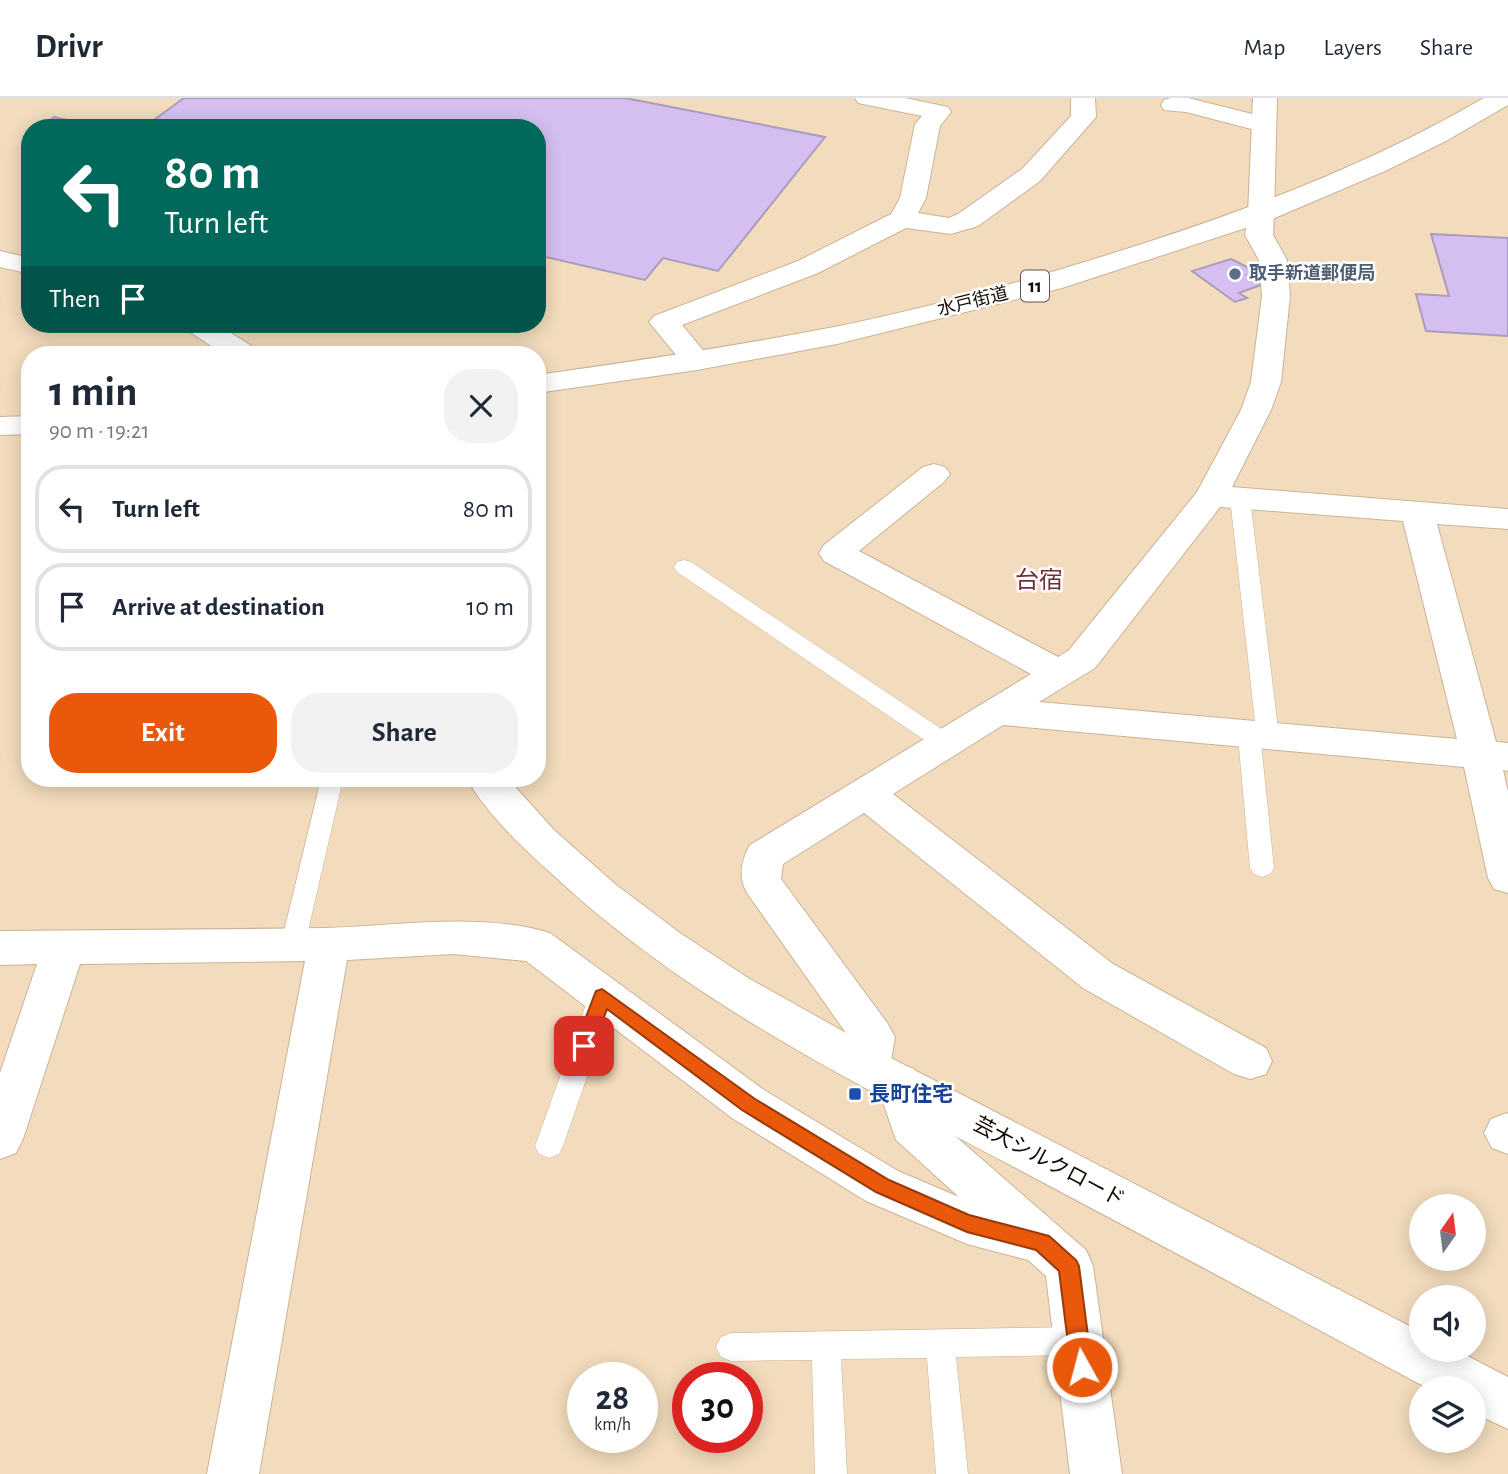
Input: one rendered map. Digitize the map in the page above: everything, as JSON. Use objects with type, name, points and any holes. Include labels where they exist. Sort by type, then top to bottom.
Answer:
[{"type":"street","points":[[867,98],[941,105],[928,124],[913,198],[902,219]]},
{"type":"street","points":[[697,361],[664,322],[808,267],[902,219],[951,226],[968,220],[1031,175],[1084,117],[1083,98]]},
{"type":"street","points":[[1096,1474],[1069,1266],[912,1126],[883,1074],[873,1037],[761,882],[764,856],[1082,659],[1226,497],[1266,382],[1276,296],[1273,260],[1259,235],[1265,98]]},
{"type":"street","name":"水戸街道","points":[[546,383],[697,361],[837,335],[1052,282],[1261,214],[1376,166],[1437,136],[1502,98]]},
{"type":"street","points":[[1173,105],[1186,105],[1263,124]]},
{"type":"street","points":[[0,259],[21,264]]},
{"type":"street","points":[[211,333],[231,346]]},
{"type":"street","points":[[0,426],[21,425]]},
{"type":"street","points":[[934,474],[836,553],[1059,673]]},
{"type":"street","points":[[1226,497],[1508,519]]},
{"type":"street","points":[[1417,512],[1494,755],[1508,878]]},
{"type":"street","points":[[1000,712],[1494,755]]},
{"type":"street","name":"芸大シルクロード","points":[[492,787],[520,822],[575,875],[638,926],[714,979],[883,1074],[1508,1404]]},
{"type":"street","points":[[865,793],[1098,976],[1250,1061]]},
{"type":"street","points":[[0,948],[311,944],[453,938],[535,945],[748,1104],[882,1186],[967,1223],[1042,1242]]},
{"type":"street","points":[[233,1474],[311,944]]},
{"type":"street","points":[[0,1139],[64,947]]},
{"type":"lane","points":[[1226,497],[1258,736],[1262,868]]},
{"type":"lane","points":[[684,567],[947,744]]},
{"type":"lane","points":[[311,944],[331,787]]},
{"type":"lane","points":[[549,1146],[602,996]]},
{"type":"lane","points":[[731,1347],[1078,1341]]},
{"type":"lane","points":[[940,1343],[952,1474]]},
{"type":"lane","points":[[826,1346],[831,1474]]},
{"type":"building","points":[[184,98],[625,98],[825,137],[718,271],[663,258],[645,280],[546,257],[546,119],[155,119]]},
{"type":"building","points":[[1431,234],[1508,238],[1508,336],[1426,331],[1416,294],[1449,296]]},
{"type":"building","points":[[1231,259],[1257,272],[1247,275],[1261,285],[1239,293],[1247,298],[1235,302],[1192,271]]},
{"type":"place","name":"取手新道郵便局","points":[[1235,274]]},
{"type":"place","name":"長町住宅","points":[[855,1094]]},
{"type":"district","name":"台宿","points":[[1039,581]]},
{"type":"route","points":[[584,1046],[602,996],[748,1104],[882,1186],[967,1223],[1042,1242],[1069,1266],[1082,1367]]}]
